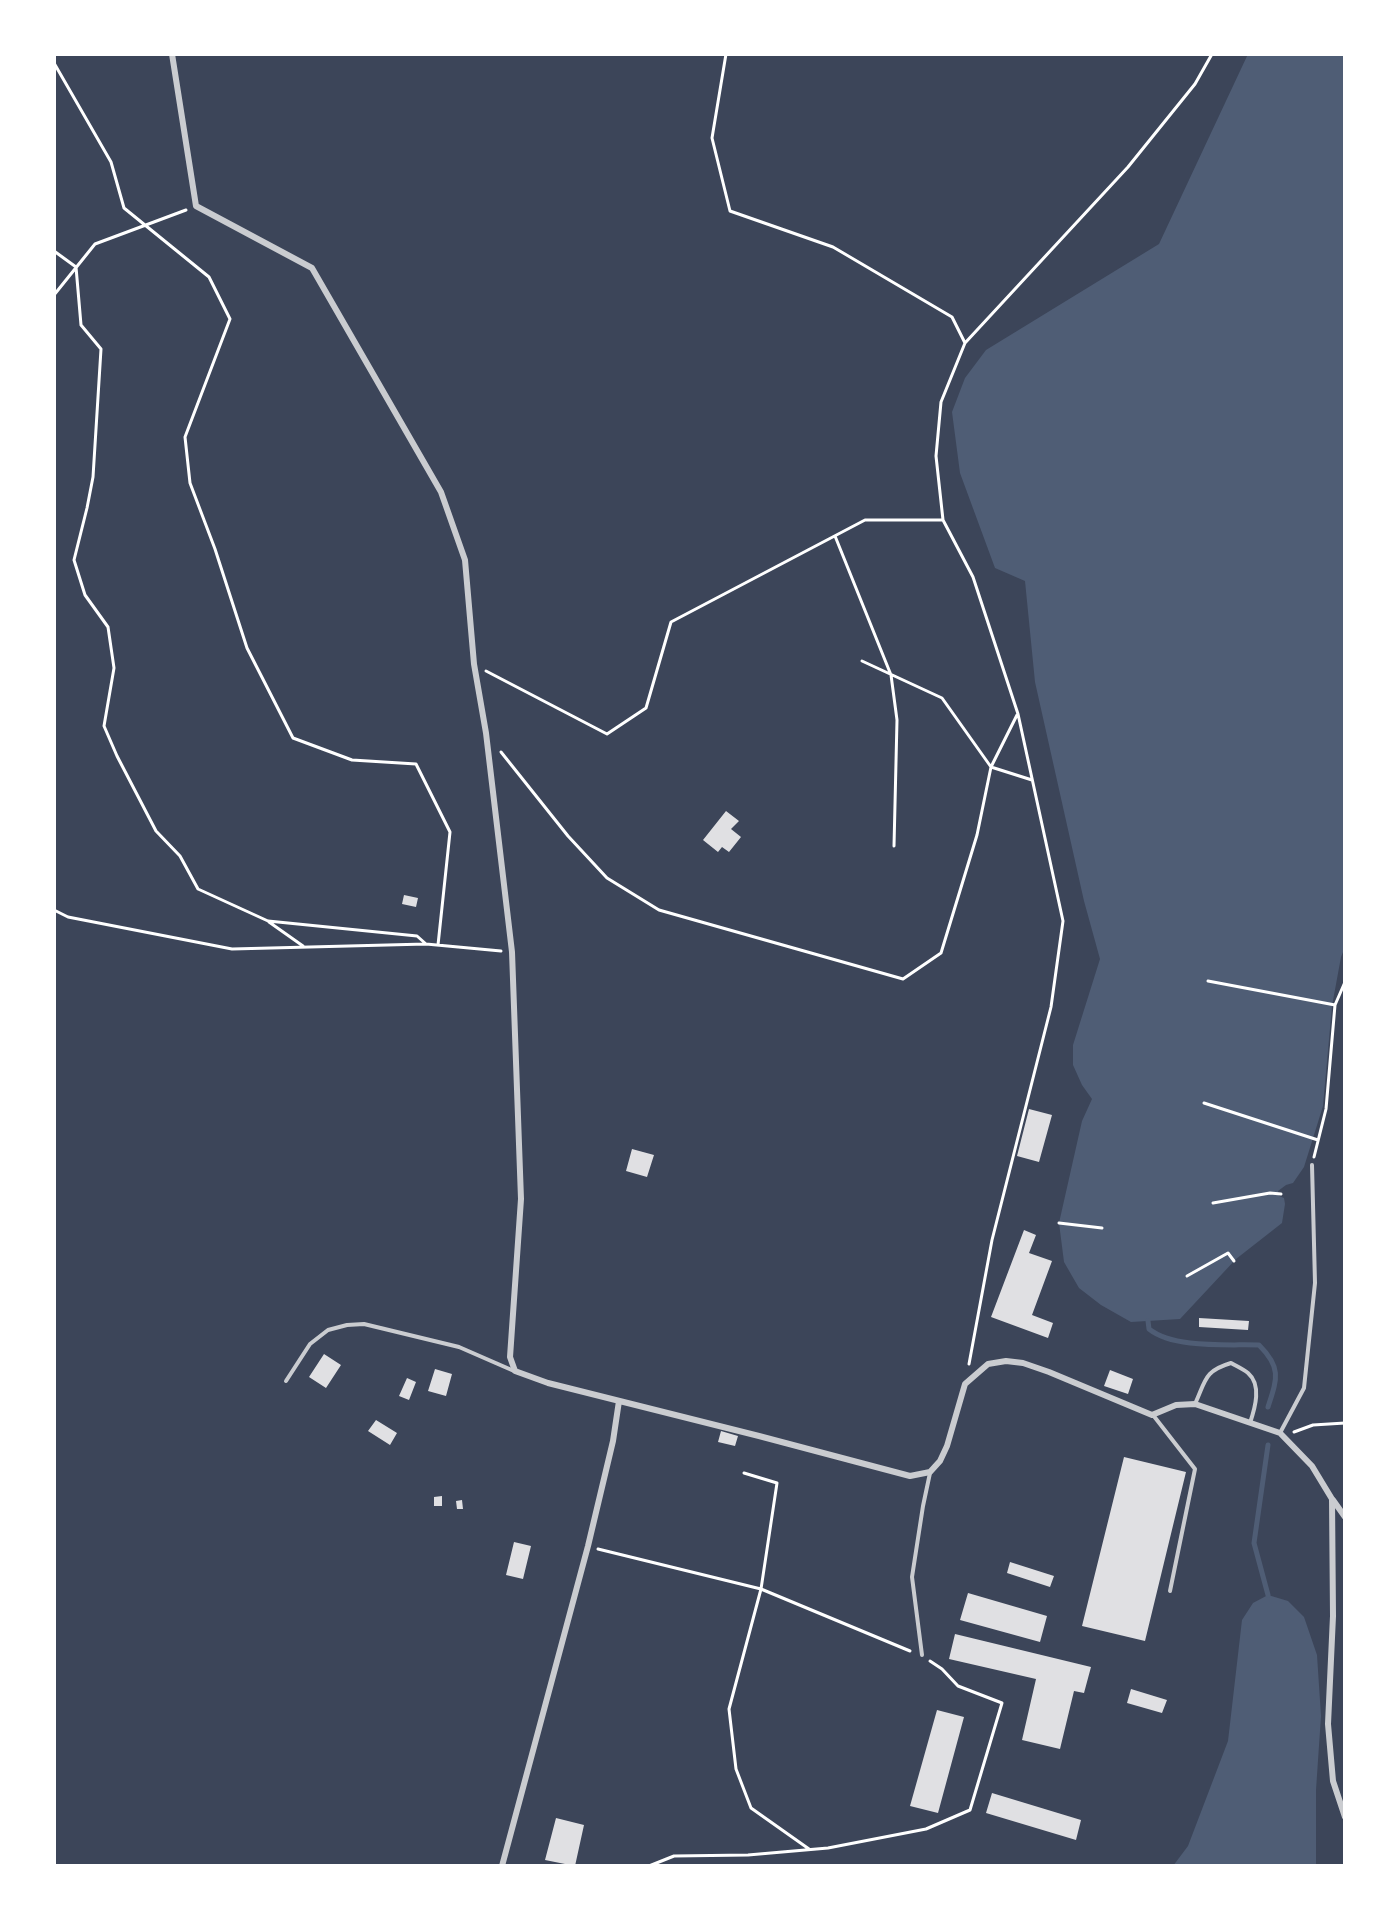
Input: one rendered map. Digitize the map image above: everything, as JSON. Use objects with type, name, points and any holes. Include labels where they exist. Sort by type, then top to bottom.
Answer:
[{"type":"street","points":[[172,54],[196,206],[312,268],[441,492],[465,560],[474,664],[486,733],[512,952],[521,1199],[510,1357],[515,1371],[548,1383],[910,1476],[930,1472],[940,1461],[947,1446],[965,1384],[988,1364],[1014,1362],[1049,1372],[1152,1414],[1176,1405],[1195,1404],[1280,1433],[1312,1466],[1345,1517]]},
{"type":"street","points":[[502,1866],[588,1546],[619,1401]]},
{"type":"street","points":[[1332,1499],[1333,1616],[1328,1724],[1333,1781],[1345,1817]]},
{"type":"lane","points":[[1280,1433],[1304,1388],[1315,1283],[1312,1165]]},
{"type":"lane","points":[[286,1382],[310,1344],[328,1330],[346,1325],[364,1324],[459,1347],[515,1371]]},
{"type":"lane","points":[[1195,1404],[1206,1378],[1214,1368],[1231,1363],[1250,1374],[1256,1391],[1250,1423]]},
{"type":"lane","points":[[1152,1414],[1196,1469],[1170,1591]]},
{"type":"lane","points":[[922,1655],[912,1577],[930,1472]]},
{"type":"path","points":[[726,54],[712,138],[730,212],[833,247],[952,317],[965,343]]},
{"type":"path","points":[[965,1384],[992,1240],[1051,1007],[1063,921],[1018,714],[973,577],[943,520],[936,456],[941,402],[965,343],[1128,167],[1195,84],[1212,54]]},
{"type":"path","points":[[54,63],[111,162],[124,208],[209,277],[230,319],[185,437],[190,483],[215,549],[247,648],[293,738],[352,760],[416,764],[450,832],[438,945]]},
{"type":"path","points":[[54,295],[95,244],[196,206]]},
{"type":"path","points":[[54,251],[76,267],[81,325],[101,349],[93,477],[74,560],[85,595],[108,627],[114,668],[105,726],[117,756],[156,831],[180,856],[198,889],[268,921],[305,947]]},
{"type":"path","points":[[474,664],[607,734],[646,708],[671,622],[865,520],[943,520]]},
{"type":"path","points":[[835,536],[891,675],[897,720],[894,846]]},
{"type":"path","points":[[862,661],[942,698],[991,767],[1032,780]]},
{"type":"path","points":[[501,752],[568,836],[606,878],[659,910],[903,979],[941,953],[977,836],[991,767],[1018,714]]},
{"type":"path","points":[[54,910],[68,917],[232,949],[426,944],[512,952]]},
{"type":"path","points":[[268,921],[417,936],[426,944]]},
{"type":"path","points":[[1208,981],[1335,1005]]},
{"type":"path","points":[[1312,1165],[1326,1109],[1335,1005],[1345,982]]},
{"type":"path","points":[[1204,1103],[1318,1140]]},
{"type":"path","points":[[1213,1203],[1270,1193],[1281,1194]]},
{"type":"path","points":[[1059,1223],[1102,1228]]},
{"type":"path","points":[[1187,1276],[1228,1253],[1234,1261]]},
{"type":"path","points":[[1286,1437],[1313,1425],[1345,1423]]},
{"type":"path","points":[[744,1473],[777,1483],[761,1588],[729,1709],[736,1769],[751,1808],[809,1849]]},
{"type":"path","points":[[588,1546],[761,1588],[922,1655],[942,1669],[958,1686],[1002,1703],[970,1810],[926,1829],[828,1848],[748,1855],[674,1856],[649,1866]]},
{"type":"shaded area","points":[[54,54],[1345,54],[1345,1866],[54,1866]]},
{"type":"shaded area","points":[[1248,54],[1345,54],[1345,947],[1332,1006],[1323,1106],[1304,1167],[1293,1183],[1278,1191],[1279,1196],[1284,1198],[1285,1204],[1282,1223],[1236,1259],[1180,1319],[1131,1322],[1101,1305],[1079,1288],[1064,1262],[1059,1223],[1082,1121],[1092,1099],[1082,1085],[1073,1065],[1073,1045],[1100,959],[1084,901],[1035,682],[1025,581],[995,568],[960,473],[952,412],[965,378],[986,350],[1159,244]]},
{"type":"shaded area","points":[[1268,1595],[1288,1601],[1304,1617],[1317,1655],[1321,1716],[1316,1790],[1316,1866],[1173,1866],[1188,1846],[1228,1741],[1242,1620],[1253,1603]]},
{"type":"building","points":[[726,811],[739,821],[731,829],[741,837],[729,852],[722,847],[718,852],[703,840]]},
{"type":"building","points":[[404,895],[418,898],[416,907],[402,904]]},
{"type":"building","points":[[1029,1109],[1052,1115],[1039,1162],[1017,1156]]},
{"type":"building","points":[[632,1149],[654,1155],[647,1177],[626,1171]]},
{"type":"building","points":[[1024,1230],[1036,1235],[1029,1253],[1052,1261],[1032,1315],[1053,1323],[1048,1338],[991,1317]]},
{"type":"building","points":[[1199,1318],[1249,1321],[1248,1330],[1199,1327]]},
{"type":"building","points":[[324,1354],[341,1365],[326,1388],[309,1377]]},
{"type":"building","points":[[435,1369],[452,1374],[446,1396],[428,1391]]},
{"type":"building","points":[[1110,1370],[1133,1379],[1128,1394],[1104,1386]]},
{"type":"building","points":[[407,1378],[416,1382],[409,1400],[399,1396]]},
{"type":"building","points":[[376,1420],[397,1433],[390,1445],[368,1431]]},
{"type":"building","points":[[721,1431],[738,1436],[735,1446],[718,1442]]},
{"type":"building","points":[[1124,1457],[1186,1472],[1145,1641],[1082,1626]]},
{"type":"building","points":[[442,1496],[442,1506],[434,1506],[434,1497]]},
{"type":"building","points":[[462,1500],[463,1509],[457,1509],[456,1501]]},
{"type":"building","points":[[514,1542],[531,1546],[523,1579],[506,1575]]},
{"type":"building","points":[[1010,1562],[1054,1576],[1050,1587],[1007,1573]]},
{"type":"building","points":[[968,1593],[1047,1616],[1040,1642],[960,1620]]},
{"type":"building","points":[[955,1634],[1091,1667],[1084,1693],[1074,1691],[1060,1749],[1022,1740],[1036,1679],[949,1659]]},
{"type":"building","points":[[1131,1689],[1167,1700],[1162,1713],[1127,1703]]},
{"type":"building","points":[[937,1710],[964,1717],[938,1813],[910,1806]]},
{"type":"building","points":[[992,1793],[1081,1820],[1076,1840],[986,1813]]},
{"type":"building","points":[[556,1818],[584,1825],[575,1866],[545,1860]]},
{"type":"waterway","points":[[1148,1321],[1149,1329],[1172,1340],[1202,1344],[1259,1345],[1271,1360],[1276,1374],[1268,1407]]},
{"type":"waterway","points":[[1268,1445],[1254,1543],[1268,1595]]}]
